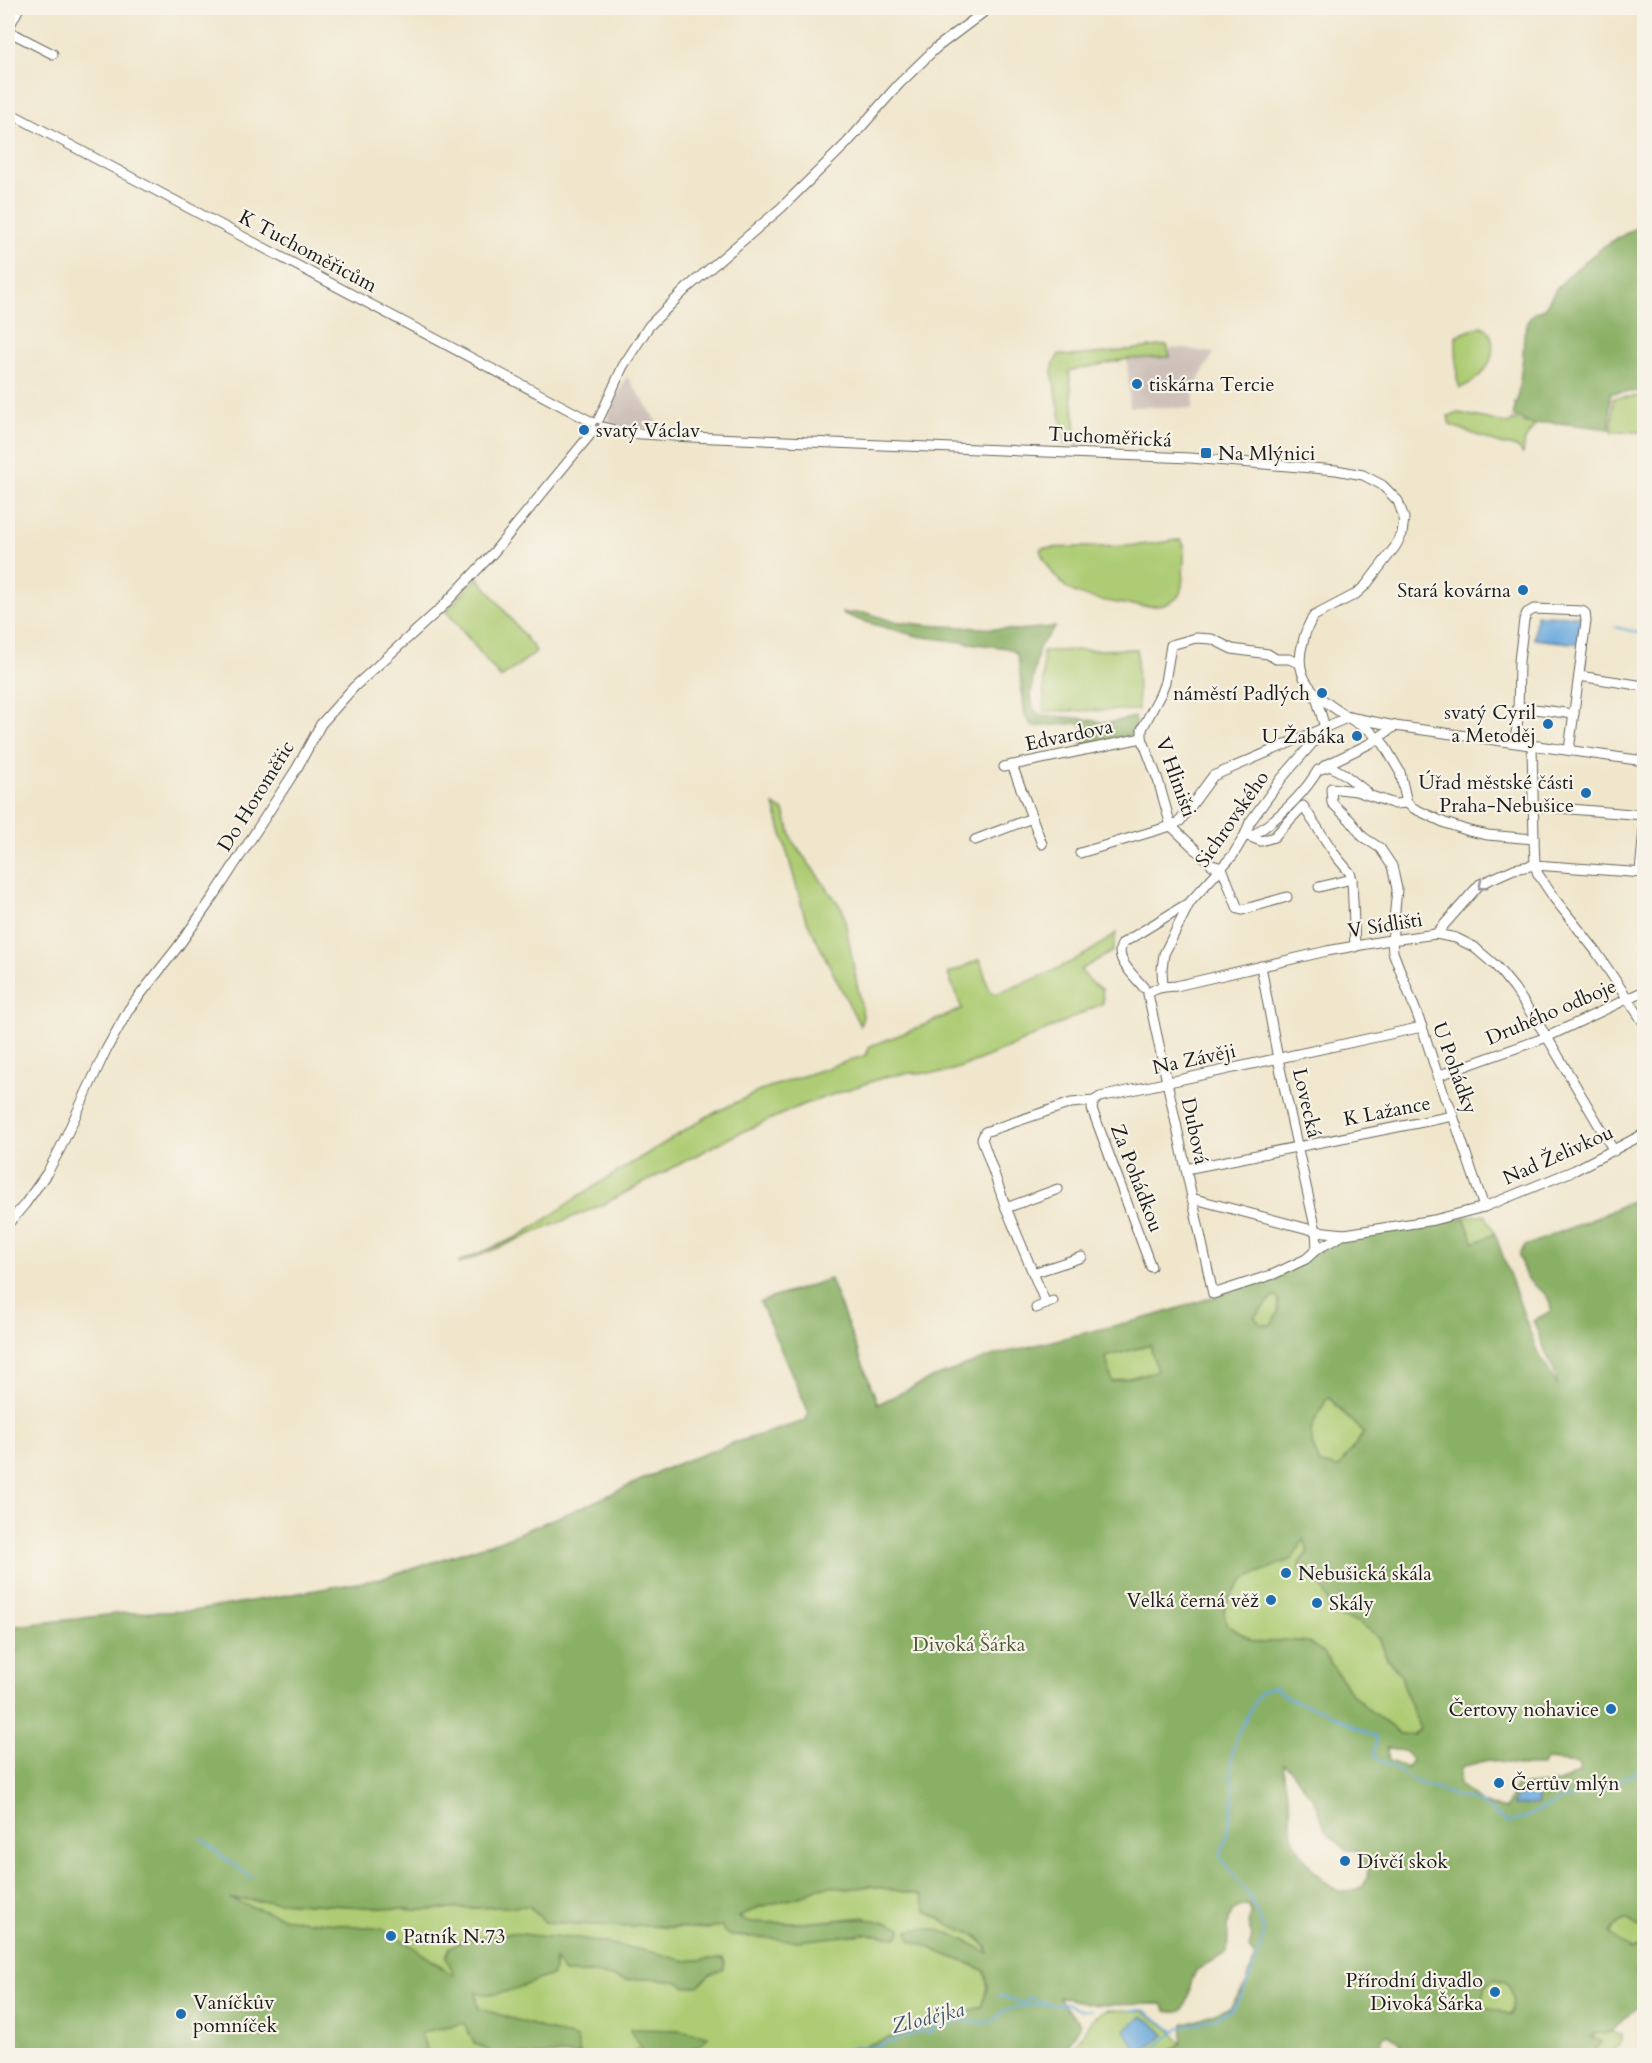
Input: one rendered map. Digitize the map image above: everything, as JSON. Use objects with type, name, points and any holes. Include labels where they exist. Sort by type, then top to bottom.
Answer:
[{"type":"street","points":[[19,8],[8,30],[53,54]]},
{"type":"street","name":"Do Horoměřic","points":[[8,1224],[47,1173],[106,1050],[129,1009],[214,896],[297,768],[321,724],[354,687],[442,607],[494,552],[597,424],[623,366],[649,326],[687,288],[781,208],[936,48],[989,8]]},
{"type":"street","name":"K Tuchoměřicům","points":[[8,112],[597,424]]},
{"type":"street","name":"Tuchoměřická","points":[[597,424],[626,433],[1201,459],[1336,470],[1363,475],[1382,485],[1398,501],[1404,518],[1402,534],[1366,585],[1356,594],[1314,616],[1301,648],[1299,663]]},
{"type":"street","points":[[1515,742],[1519,661],[1524,620],[1530,610],[1585,613],[1569,750]]},
{"type":"street","name":"V Hliništi","points":[[1222,868],[1212,865],[1172,826],[1142,738],[1142,729],[1165,682],[1171,645],[1196,639],[1212,639],[1232,649],[1268,654],[1276,659],[1289,658],[1299,663]]},
{"type":"street","points":[[1299,663],[1303,678],[1315,693],[1356,723],[1373,732],[1376,738],[1383,743],[1400,772],[1407,803],[1419,812],[1469,831],[1534,839]]},
{"type":"street","points":[[1579,676],[1644,686]]},
{"type":"street","points":[[1315,693],[1325,728]]},
{"type":"street","points":[[1518,707],[1574,714]]},
{"type":"street","points":[[1080,853],[1172,826],[1180,821],[1213,776],[1349,717],[1395,726],[1644,761]]},
{"type":"street","points":[[1248,836],[1267,826],[1308,786],[1318,770],[1371,743],[1395,726]]},
{"type":"street","name":"Sichrovského","points":[[1144,988],[1122,962],[1119,952],[1123,943],[1190,902],[1222,868],[1248,836],[1250,822],[1282,778],[1325,728]]},
{"type":"street","name":"Edvardova","points":[[1032,818],[1008,766],[1142,738]]},
{"type":"street","points":[[1532,745],[1535,865],[1542,882],[1595,950],[1644,1023]]},
{"type":"street","points":[[1318,770],[1330,766],[1344,774],[1371,796],[1395,804],[1407,803]]},
{"type":"street","name":"U Pohádky","points":[[1371,796],[1348,789],[1331,788],[1332,803],[1350,820],[1363,837],[1380,848],[1392,866],[1396,889],[1393,952],[1422,1027],[1484,1207]]},
{"type":"street","points":[[1248,836],[1262,840],[1274,837],[1303,806],[1350,873],[1355,947]]},
{"type":"street","points":[[1533,806],[1644,815]]},
{"type":"street","points":[[975,840],[1032,818],[1042,844]]},
{"type":"street","points":[[1436,934],[1480,884],[1514,869],[1535,865],[1642,873],[1644,829]]},
{"type":"street","points":[[1222,868],[1240,910],[1287,897]]},
{"type":"street","points":[[1319,887],[1352,879]]},
{"type":"street","name":"Sichrovského","points":[[1163,987],[1164,954],[1190,902]]},
{"type":"street","name":"V Sídlišti","points":[[1163,987],[1355,947],[1436,934],[1456,938],[1474,947],[1496,966],[1514,988],[1547,1037],[1614,1151]]},
{"type":"street","name":"Lovecká","points":[[1261,966],[1278,1059],[1316,1230],[1317,1249]]},
{"type":"street","name":"Dubová","points":[[1163,987],[1151,991],[1148,996],[1213,1294],[1274,1274],[1306,1259],[1317,1249]]},
{"type":"street","name":"Druhého odboje","points":[[1437,1076],[1547,1037],[1644,991]]},
{"type":"street","name":"Na Závěji","points":[[1006,1208],[982,1139],[985,1132],[1071,1103],[1094,1101],[1100,1097],[1422,1027]]},
{"type":"street","name":"Za Pohádkou","points":[[1094,1101],[1092,1109],[1151,1267]]},
{"type":"street","name":"K Lažance","points":[[1185,1169],[1453,1116]]},
{"type":"street","name":"Nad Želivkou","points":[[1345,1234],[1434,1220],[1484,1207],[1575,1170],[1644,1134]]},
{"type":"street","points":[[1036,1308],[1050,1303],[1033,1273],[1006,1208],[1058,1189]]},
{"type":"street","points":[[1191,1198],[1316,1230],[1345,1234]]},
{"type":"street","points":[[1317,1249],[1345,1234]]},
{"type":"street","points":[[1033,1273],[1082,1257]]},
{"type":"shaded area","points":[[1179,348],[1214,353],[1194,387],[1193,409],[1130,407],[1127,359],[1170,357],[1170,349]]},
{"type":"shaded area","points":[[627,376],[661,430],[622,428],[608,420]]},
{"type":"green space","points":[[1644,223],[1644,391],[1610,393],[1610,429],[1550,422],[1535,425],[1513,416],[1516,403],[1513,403],[1517,402],[1524,334],[1529,319],[1533,314],[1544,309],[1556,289],[1576,269],[1604,246]]},
{"type":"green space","points":[[1481,326],[1486,328],[1491,337],[1492,356],[1480,375],[1460,388],[1457,379],[1456,336]]},
{"type":"green space","points":[[1167,345],[1170,357],[1127,359],[1069,371],[1077,440],[1081,445],[1062,444],[1065,439],[1052,372],[1059,354],[1070,356]]},
{"type":"green space","points":[[1644,396],[1644,432],[1612,432],[1613,398]]},
{"type":"green space","points":[[1459,413],[1510,424],[1512,420],[1535,425],[1525,440],[1523,454],[1517,447],[1500,444],[1450,425],[1448,416]]},
{"type":"green space","points":[[1181,540],[1184,545],[1181,591],[1171,602],[1156,606],[1131,605],[1078,594],[1070,590],[1052,572],[1040,550],[1042,548],[1143,545]]},
{"type":"green space","points":[[478,577],[536,651],[501,678],[446,611]]},
{"type":"green space","points":[[841,613],[867,613],[892,621],[926,625],[1017,630],[1055,627],[1039,647],[1031,695],[1033,709],[1040,715],[1108,723],[1135,717],[1137,726],[1134,734],[1081,745],[1088,738],[1085,726],[1077,723],[1033,727],[1025,716],[1018,657],[1015,652],[1007,648],[917,636]]},
{"type":"green space","points":[[1137,649],[1138,710],[1044,711],[1043,651]]},
{"type":"green space","points":[[774,805],[784,811],[793,842],[843,910],[863,1016],[860,1026],[805,917]]},
{"type":"green space","points":[[1116,933],[1113,951],[1080,970],[1094,985],[1102,989],[1103,1003],[1011,1047],[959,1068],[942,1073],[888,1076],[802,1105],[729,1138],[604,1204],[459,1264],[458,1262],[520,1236],[580,1195],[708,1116],[764,1089],[866,1055],[870,1046],[962,1009],[948,974],[980,959],[989,990],[995,994],[1058,968],[1089,952]]},
{"type":"green space","name":"Divoká Šárka","points":[[1644,1195],[1644,1931],[1630,1922],[1622,1921],[1610,1933],[1630,1951],[1640,1947],[1644,1952],[1644,1959],[1636,1972],[1644,1982],[1644,2001],[1611,2032],[1592,2034],[1591,2037],[1602,2042],[1591,2055],[1404,2055],[1399,2041],[1387,2034],[1382,2038],[1381,2055],[1166,2055],[1181,2043],[1184,2023],[1230,2008],[1246,1984],[1255,1957],[1249,1949],[1252,1935],[1248,1924],[1251,1914],[1249,1905],[1234,1910],[1229,1922],[1227,1953],[1198,1970],[1191,1983],[1186,2005],[1182,2010],[1166,2011],[1162,2004],[1097,2005],[1059,1997],[1063,2005],[1081,2024],[1062,2055],[830,2055],[862,2047],[981,2007],[988,1988],[985,1971],[911,1941],[908,1931],[929,1929],[950,1934],[988,1953],[987,1946],[977,1936],[952,1926],[927,1911],[921,1895],[871,1886],[846,1889],[831,1886],[759,1907],[739,1917],[747,1922],[782,1923],[875,1920],[901,1927],[898,1937],[864,1934],[797,1941],[728,1935],[722,1926],[708,1929],[545,1922],[529,1906],[419,1910],[229,1899],[289,1919],[382,1929],[406,1942],[452,1975],[454,1974],[446,1957],[450,1947],[462,1941],[512,1933],[578,1938],[652,1952],[685,1961],[723,1958],[724,1969],[709,1975],[698,1986],[686,1987],[679,1982],[652,1978],[626,1980],[594,1973],[564,1973],[555,1959],[553,1975],[504,1992],[485,1994],[476,1992],[478,2008],[577,2039],[580,2055],[494,2055],[474,2043],[464,2023],[421,2034],[427,2050],[425,2055],[382,2055],[380,2053],[378,2056],[8,2055],[8,1627],[124,1613],[193,1611],[380,1579],[499,1541],[585,1506],[674,1465],[733,1443],[805,1421],[809,1413],[760,1302],[830,1279],[878,1404],[932,1378],[995,1355],[1154,1316],[1242,1288],[1338,1241],[1464,1217],[1474,1243],[1495,1234],[1536,1349],[1558,1387],[1533,1321],[1551,1311],[1550,1304],[1545,1294],[1526,1277],[1519,1255],[1525,1246],[1600,1216]],"holes":[[[1274,1296],[1279,1300],[1278,1313],[1271,1325],[1261,1324],[1254,1317]],[[1150,1345],[1157,1371],[1112,1382],[1106,1357]],[[1329,1398],[1364,1433],[1338,1468],[1320,1464],[1312,1444],[1313,1425]],[[1304,1539],[1308,1552],[1299,1563],[1300,1569],[1317,1579],[1328,1599],[1331,1615],[1358,1622],[1379,1637],[1387,1659],[1401,1675],[1420,1728],[1414,1735],[1400,1734],[1363,1705],[1348,1689],[1324,1653],[1308,1642],[1283,1640],[1263,1643],[1252,1641],[1226,1624],[1224,1612],[1227,1601],[1245,1578],[1292,1559]],[[1387,1747],[1406,1752],[1412,1760],[1407,1768],[1389,1761]],[[1488,1760],[1523,1766],[1543,1766],[1546,1760],[1578,1763],[1580,1772],[1559,1783],[1516,1786],[1506,1809],[1481,1803],[1459,1784],[1461,1767]],[[1284,1764],[1293,1772],[1317,1804],[1326,1832],[1347,1850],[1356,1850],[1365,1864],[1368,1872],[1367,1878],[1357,1889],[1346,1892],[1333,1888],[1319,1876],[1300,1852],[1293,1837],[1291,1809]],[[1495,1979],[1506,1982],[1513,1997],[1511,2015],[1481,2005],[1485,1985]]]},
{"type":"green space","points":[[1485,1214],[1495,1234],[1474,1244],[1464,1217]]},
{"type":"green space","points":[[1274,1296],[1279,1300],[1278,1313],[1271,1325],[1261,1324],[1254,1317]]},
{"type":"green space","points":[[1151,1345],[1157,1371],[1112,1382],[1105,1357]]},
{"type":"green space","points":[[1329,1398],[1364,1433],[1338,1468],[1320,1464],[1311,1437],[1313,1425]]},
{"type":"green space","points":[[1304,1538],[1308,1552],[1299,1563],[1300,1569],[1317,1579],[1328,1599],[1331,1615],[1358,1622],[1379,1637],[1387,1659],[1401,1675],[1420,1728],[1413,1735],[1400,1734],[1363,1705],[1348,1689],[1324,1653],[1308,1642],[1283,1640],[1263,1643],[1252,1641],[1226,1624],[1224,1612],[1227,1601],[1245,1578],[1292,1559]]},
{"type":"green space","points":[[831,1886],[846,1889],[872,1886],[921,1895],[925,1907],[936,1918],[979,1939],[989,1954],[950,1933],[911,1941],[985,1971],[988,1988],[981,2007],[862,2047],[830,2055],[667,2055],[688,2049],[708,2036],[678,2030],[631,2029],[642,2046],[643,2053],[636,2050],[634,2056],[580,2055],[577,2039],[478,2008],[476,1991],[484,1994],[504,1992],[553,1975],[555,1958],[564,1973],[594,1973],[626,1980],[652,1978],[698,1985],[709,1975],[724,1969],[723,1958],[685,1961],[652,1952],[578,1938],[512,1933],[462,1940],[451,1947],[454,1974],[452,1975],[382,1929],[289,1919],[225,1899],[419,1910],[529,1906],[545,1922],[677,1928],[722,1925],[728,1935],[743,1937],[864,1934],[898,1937],[865,1917],[802,1923],[747,1922],[738,1917],[759,1907]]},
{"type":"green space","points":[[1629,1920],[1644,1931],[1644,1952],[1640,1947],[1631,1951],[1610,1934],[1616,1924]]},
{"type":"green space","points":[[1495,1979],[1506,1982],[1511,1990],[1513,2002],[1511,2015],[1481,2005],[1485,1986]]},
{"type":"green space","points":[[1107,2010],[1144,2011],[1171,2030],[1181,2043],[1166,2055],[1069,2056],[1092,2019]]},
{"type":"green space","points":[[464,2023],[474,2043],[494,2055],[425,2055],[427,2050],[420,2034]]},
{"type":"green space","points":[[630,2029],[678,2030],[708,2036],[703,2042],[685,2051],[634,2055],[636,2050],[643,2052]]},
{"type":"green space","points":[[1611,2032],[1621,2035],[1618,2046],[1609,2055],[1591,2055],[1601,2042],[1590,2037],[1598,2033]]},
{"type":"water","points":[[1536,615],[1582,616],[1579,644],[1534,639]]},
{"type":"water","points":[[1532,1790],[1537,1793],[1538,1804],[1514,1806],[1514,1800]]},
{"type":"water","points":[[1142,2016],[1165,2035],[1138,2054],[1125,2030]]},
{"type":"waterway","points":[[1615,627],[1644,634]]},
{"type":"waterway","points":[[1144,2056],[1181,2027],[1218,2017],[1231,2010],[1241,1998],[1262,1946],[1264,1930],[1250,1897],[1220,1857],[1229,1829],[1234,1790],[1231,1774],[1232,1751],[1260,1692],[1276,1688],[1287,1698],[1324,1711],[1376,1737],[1374,1756],[1413,1780],[1483,1804],[1507,1823],[1522,1819],[1566,1798],[1596,1791],[1644,1768]]},
{"type":"waterway","points":[[201,1837],[220,1855],[252,1878]]},
{"type":"waterway","points":[[998,1995],[1027,2004]]},
{"type":"waterway","points":[[1026,1997],[1047,2003]]},
{"type":"waterway","name":"Zlodějka","points":[[841,2056],[845,2050],[856,2046],[874,2047],[920,2032],[932,2032],[935,2027],[964,2020],[980,2023],[992,2022],[1004,2011],[1029,2005],[1067,2004],[1082,2010],[1091,2010]]},
{"type":"waterway","name":"Zlodějka","points":[[1129,2010],[1144,2010],[1176,2032]]},
{"type":"place","name":"tiskárna Tercie","points":[[1137,384]]},
{"type":"place","name":"svatý Václav","points":[[584,430]]},
{"type":"place","name":"Na Mlýnici","points":[[1206,453]]},
{"type":"place","name":"Stará kovárna","points":[[1523,590]]},
{"type":"place","name":"náměstí Padlých","points":[[1322,693]]},
{"type":"place","name":"svatý Cyril a Metoděj","points":[[1548,724]]},
{"type":"place","name":"U Žabáka","points":[[1357,736]]},
{"type":"place","name":"Úřad městské části Praha-Nebušice","points":[[1586,793]]},
{"type":"place","name":"Nebušická skála","points":[[1286,1573]]},
{"type":"place","name":"Velká černá věž","points":[[1271,1600]]},
{"type":"place","name":"Skály","points":[[1317,1603]]},
{"type":"place","name":"Čertovy nohavice","points":[[1611,1709]]},
{"type":"place","name":"Čertův mlýn","points":[[1499,1783]]},
{"type":"place","name":"Dívčí skok","points":[[1345,1861]]},
{"type":"place","name":"Patník N.73","points":[[391,1936]]},
{"type":"place","name":"Přírodní divadlo Divoká Šárka","points":[[1495,1992]]},
{"type":"place","name":"Vaníčkův pomníček","points":[[181,2014]]}]
